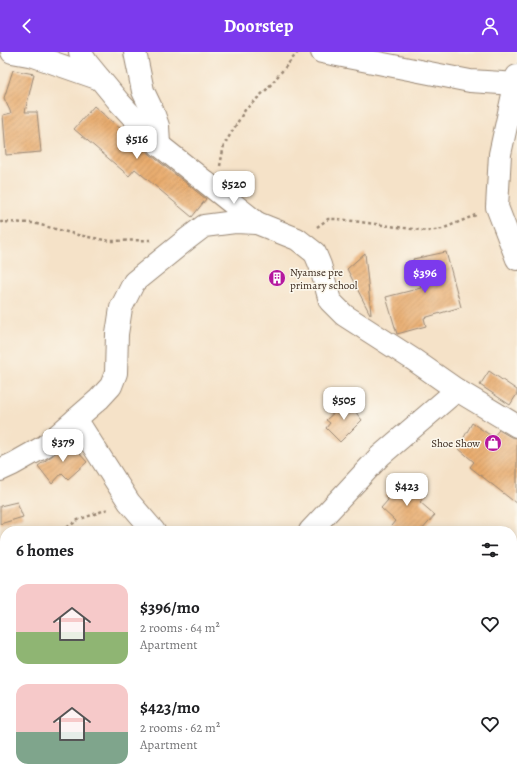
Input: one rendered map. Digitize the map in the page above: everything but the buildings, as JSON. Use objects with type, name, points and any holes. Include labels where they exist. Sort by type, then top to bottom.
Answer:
[{"type":"street","points":[[12,52],[34,56],[100,79]]},
{"type":"street","points":[[80,52],[87,63],[119,102],[159,145],[257,222],[291,236],[315,253],[330,301],[344,315],[414,360],[457,390],[517,426]]},
{"type":"street","points":[[135,52],[144,91],[158,126],[159,145]]},
{"type":"street","points":[[322,52],[470,81],[516,81],[500,154],[497,207],[517,259]]},
{"type":"street","points":[[0,470],[45,446],[100,399],[111,386],[116,373],[117,334],[121,308],[134,282],[204,226],[235,222],[257,222]]},
{"type":"street","points":[[315,526],[380,456],[457,390]]},
{"type":"street","points":[[76,419],[129,502],[150,526]]},
{"type":"path","points":[[214,188],[224,145],[230,133],[245,110],[267,89],[298,52]]},
{"type":"path","points":[[307,247],[312,231],[328,219],[338,219],[427,231],[442,229],[497,207]]},
{"type":"path","points":[[0,222],[33,224],[110,241],[187,239]]},
{"type":"path","points":[[69,526],[78,520],[95,513],[129,502]]},
{"type":"place","name":"Nyamse pre primary school","points":[[277,278]]},
{"type":"place","name":"Shoe Show","points":[[493,443]]}]
